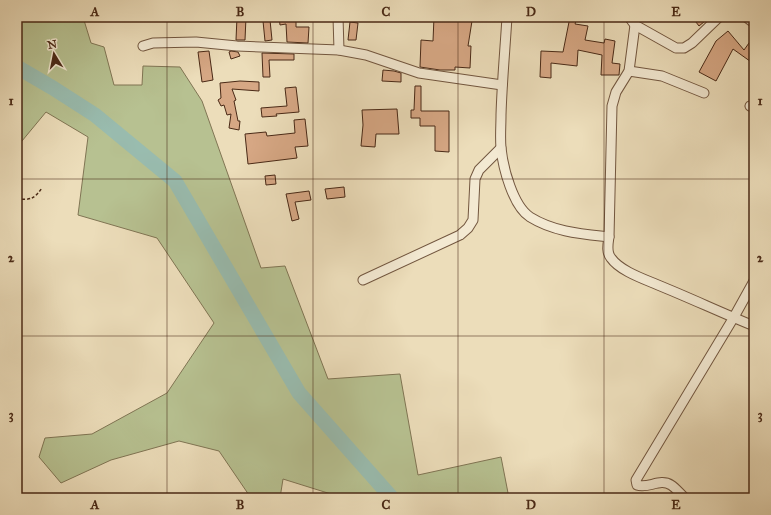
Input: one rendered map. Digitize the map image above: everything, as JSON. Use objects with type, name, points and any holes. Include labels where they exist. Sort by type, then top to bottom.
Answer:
[{"type":"street","points":[[338,17],[339,50]]},
{"type":"street","points":[[507,17],[502,86],[501,148],[509,183],[520,207],[529,216],[546,225],[567,232],[609,237]]},
{"type":"street","points":[[629,17],[635,25],[676,48],[684,48],[692,43],[719,17]]},
{"type":"street","points":[[746,17],[754,23]]},
{"type":"street","points":[[635,25],[629,71],[616,92],[612,106],[608,248],[610,257],[615,263],[639,278],[657,284],[709,308],[754,326]]},
{"type":"street","points":[[142,46],[153,43],[196,42],[237,46],[339,50],[366,55],[419,73],[502,86]]},
{"type":"street","points":[[629,71],[662,76],[704,93]]},
{"type":"street","points":[[363,280],[460,236],[468,228],[472,220],[475,179],[479,170],[501,148]]},
{"type":"street","points":[[685,498],[670,484],[664,482],[641,487],[637,485],[636,480],[754,281]]},
{"type":"path","points":[[17,199],[27,200],[35,197],[42,188]]},
{"type":"green space","points":[[17,17],[83,17],[91,43],[104,47],[114,85],[142,85],[143,66],[180,67],[202,101],[261,268],[285,266],[328,379],[400,374],[418,475],[501,457],[509,498],[336,498],[331,494],[283,479],[280,498],[251,498],[219,451],[179,441],[111,460],[61,483],[39,457],[45,438],[92,434],[167,393],[214,323],[157,238],[78,215],[88,137],[46,112],[17,147]]},
{"type":"building","points":[[237,17],[246,17],[245,40],[236,40]]},
{"type":"building","points":[[279,17],[296,17],[296,27],[309,27],[308,43],[287,42],[286,24],[280,25]]},
{"type":"building","points":[[434,17],[456,17],[456,19],[472,21],[468,46],[471,46],[470,68],[455,67],[455,70],[440,70],[420,67],[421,40],[433,41]]},
{"type":"building","points":[[570,17],[577,18],[575,24],[588,26],[585,40],[604,43],[605,39],[615,41],[612,63],[620,64],[619,75],[601,75],[602,55],[578,50],[577,66],[551,63],[551,78],[540,77],[541,51],[563,52]]},
{"type":"building","points":[[692,17],[710,17],[699,26]]},
{"type":"building","points":[[270,20],[272,40],[265,41],[263,21]]},
{"type":"building","points":[[350,22],[358,23],[356,40],[348,40]]},
{"type":"building","points":[[728,31],[744,50],[754,36],[754,64],[733,49],[716,81],[699,72],[716,41]]},
{"type":"building","points":[[209,51],[213,80],[202,82],[198,52]]},
{"type":"building","points":[[229,52],[238,52],[240,56],[231,59]]},
{"type":"building","points":[[262,53],[294,54],[294,60],[269,60],[270,77],[263,77]]},
{"type":"building","points":[[383,70],[401,73],[401,82],[382,81]]},
{"type":"building","points":[[240,81],[259,82],[259,91],[232,89],[236,100],[234,101],[238,121],[240,121],[239,130],[229,128],[231,114],[227,115],[224,105],[221,106],[218,100],[221,98],[220,83]]},
{"type":"building","points":[[415,86],[421,86],[421,111],[449,111],[449,152],[435,151],[435,126],[420,126],[420,118],[411,118],[411,110],[414,110]]},
{"type":"building","points":[[296,87],[299,112],[262,117],[261,108],[287,106],[285,88]]},
{"type":"building","points":[[397,109],[399,134],[376,134],[375,147],[361,146],[363,125],[362,110]]},
{"type":"building","points":[[305,119],[308,146],[295,147],[297,158],[248,164],[245,134],[266,132],[267,136],[295,133],[294,120]]},
{"type":"building","points":[[275,175],[276,184],[266,185],[265,176]]},
{"type":"building","points":[[344,187],[345,197],[327,199],[325,189]]},
{"type":"building","points":[[309,191],[311,200],[295,202],[299,219],[292,221],[286,194]]},
{"type":"waterway","points":[[17,67],[95,115],[175,181],[299,393],[392,498]]}]
